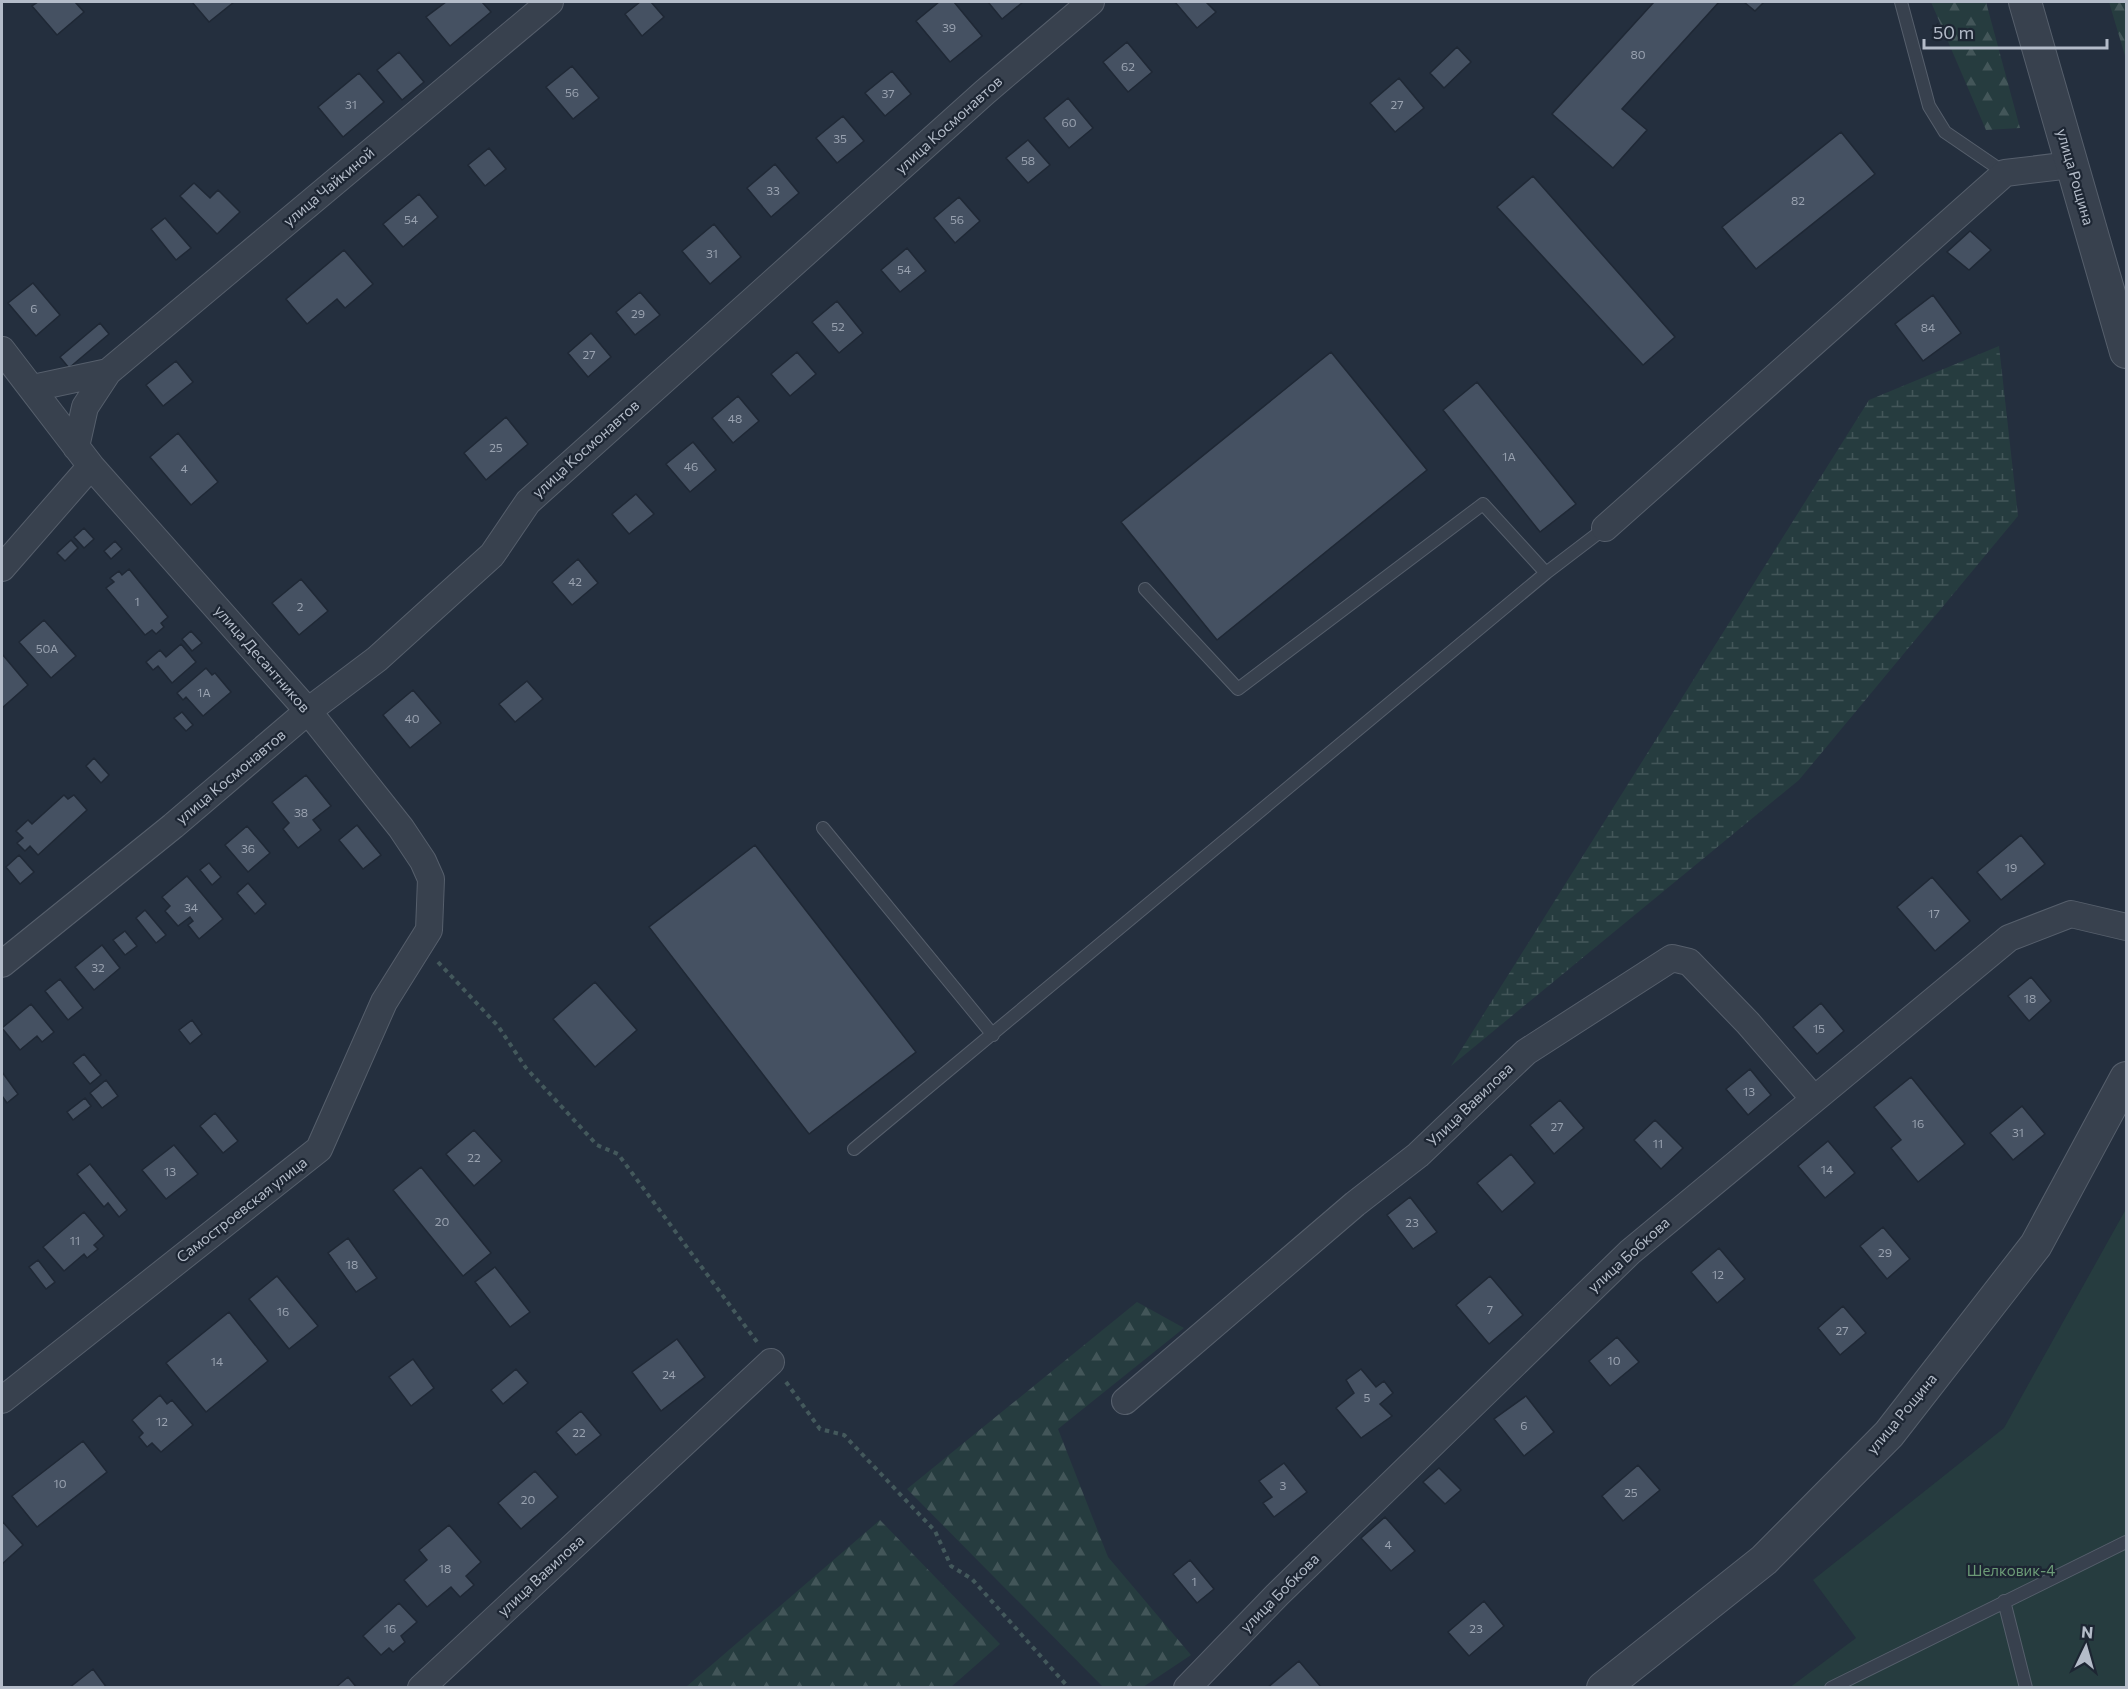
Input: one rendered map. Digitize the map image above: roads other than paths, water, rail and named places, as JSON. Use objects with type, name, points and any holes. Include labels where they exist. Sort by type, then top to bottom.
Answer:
[{"type":"street","name":"улица Чайкиной","points":[[2,568],[84,456],[85,407],[108,372],[550,2]]},
{"type":"street","name":"улица Космонавтов","points":[[2,964],[173,826],[308,711],[377,659],[492,555],[528,502],[985,92],[1091,2]]},
{"type":"street","name":"улица Рощина","points":[[2025,2],[2127,352]]},
{"type":"street","points":[[1605,528],[2006,173],[2071,165]]},
{"type":"street","points":[[2,350],[33,388]]},
{"type":"street","name":"улица Чайкиной","points":[[33,388],[108,372]]},
{"type":"street","name":"улица Десантников","points":[[33,388],[84,456],[308,711],[423,861]]},
{"type":"street","name":"Самостроевская улица","points":[[2,1400],[319,1149],[384,1002],[429,930],[431,879],[423,861]]},
{"type":"street","name":"улица Бобкова","points":[[1187,1688],[1277,1595],[1630,1252],[2009,938],[2070,914],[2127,927]]},
{"type":"street","name":"Улица Вавилова","points":[[1125,1401],[1355,1204],[1418,1155],[1526,1052],[1672,958],[1689,962],[1748,1023],[1814,1100]]},
{"type":"street","name":"улица Рощина","points":[[1619,1680],[1764,1560],[1889,1434],[2036,1245],[2127,1078]]},
{"type":"street","name":"улица Вавилова","points":[[421,1688],[771,1362]]},
{"type":"lane","points":[[1901,2],[1929,106],[1946,132],[2006,173]]},
{"type":"lane","points":[[1145,589],[1238,689],[1483,504],[1546,573]]},
{"type":"lane","points":[[854,1149],[1546,573],[1605,528]]},
{"type":"lane","points":[[823,828],[993,1035]]},
{"type":"lane","points":[[1831,1688],[1847,1684],[2004,1601],[2127,1542]]},
{"type":"lane","points":[[2004,1601],[2026,1688]]},
{"type":"park label","name":"Шелковик-4","points":[[2011,1571]]}]
